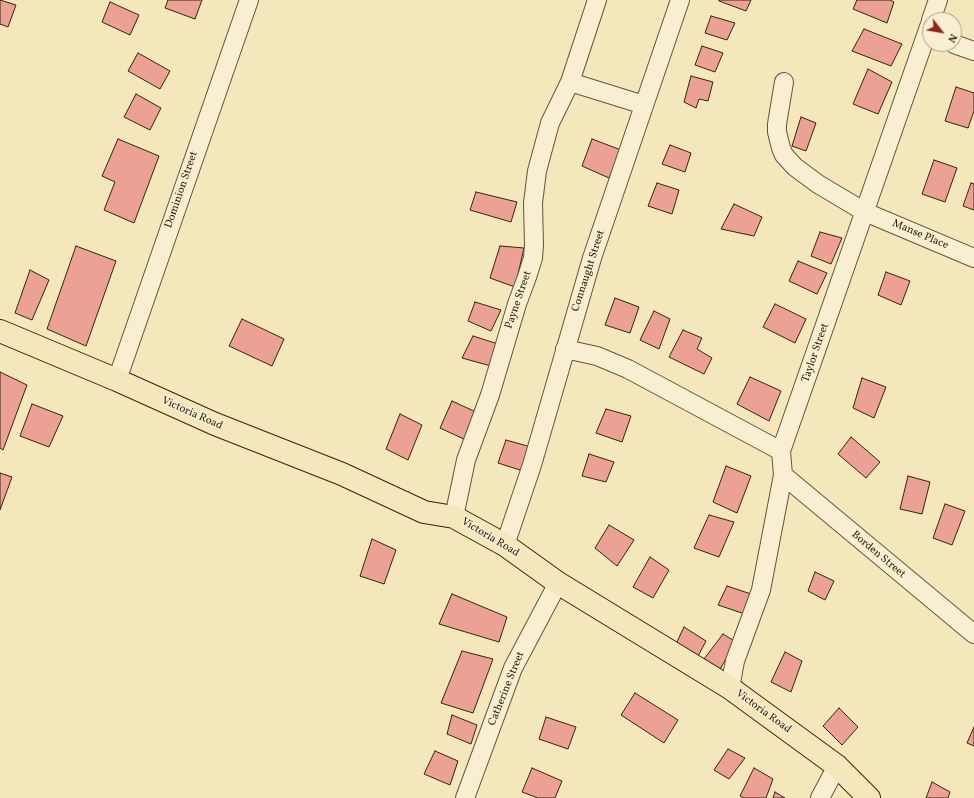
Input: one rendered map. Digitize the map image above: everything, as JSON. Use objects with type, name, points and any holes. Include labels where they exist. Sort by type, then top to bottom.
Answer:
[{"type":"main road","name":"Victoria Road","points":[[0,331],[117,380],[214,424],[342,474],[424,512],[454,517],[505,545],[558,583],[730,688],[837,766],[869,798]]},
{"type":"street","name":"Dominion Street","points":[[117,380],[249,0]]},
{"type":"street","name":"Payne Street","points":[[454,517],[466,460],[490,395],[517,304],[533,258],[533,203],[537,171],[550,123],[570,82],[597,0]]},
{"type":"street","name":"Connaught Street","points":[[505,545],[532,465],[592,258],[680,0]]},
{"type":"street","name":"Taylor Street","points":[[934,12],[938,0]]},
{"type":"street","points":[[962,47],[974,51]]},
{"type":"street","name":"Taylor Street","points":[[730,688],[735,661],[761,590],[783,475],[781,452],[922,48]]},
{"type":"street","points":[[570,82],[644,105]]},
{"type":"street","name":"Manse Place","points":[[784,82],[779,109],[777,132],[784,155],[795,167],[818,184],[865,212],[974,258]]},
{"type":"street","points":[[565,349],[596,356],[628,369],[781,452]]},
{"type":"street","name":"Borden Street","points":[[783,475],[974,634]]},
{"type":"street","name":"Catherine Street","points":[[465,798],[513,668],[558,583]]},
{"type":"street","points":[[820,798],[837,766]]},
{"type":"building","points":[[0,0],[16,5],[8,27],[0,24]]},
{"type":"building","points":[[168,0],[202,0],[195,19],[165,8]]},
{"type":"building","points":[[719,0],[751,0],[746,11]]},
{"type":"building","points":[[857,0],[890,0],[894,2],[887,23],[853,9]]},
{"type":"building","points":[[110,2],[139,15],[130,35],[102,22]]},
{"type":"building","points":[[711,16],[735,23],[727,40],[705,33]]},
{"type":"building","points":[[864,29],[902,44],[891,66],[852,51]]},
{"type":"building","points":[[702,46],[723,53],[715,72],[695,65]]},
{"type":"building","points":[[138,53],[170,71],[160,89],[128,71]]},
{"type":"building","points":[[868,69],[892,82],[878,114],[853,104]]},
{"type":"building","points":[[691,76],[713,82],[708,101],[699,99],[696,108],[684,102]]},
{"type":"building","points":[[956,87],[974,93],[974,111],[968,128],[945,121]]},
{"type":"building","points":[[136,94],[161,108],[150,130],[124,117]]},
{"type":"building","points":[[801,117],[816,123],[806,151],[792,146]]},
{"type":"building","points":[[118,139],[159,156],[134,223],[104,210],[115,182],[102,176]]},
{"type":"building","points":[[592,139],[621,150],[609,178],[582,166]]},
{"type":"building","points":[[670,145],[691,153],[685,172],[662,164]]},
{"type":"building","points":[[934,160],[957,168],[945,202],[922,194]]},
{"type":"building","points":[[657,183],[679,190],[672,214],[648,206]]},
{"type":"building","points":[[971,183],[974,184],[974,210],[963,206]]},
{"type":"building","points":[[476,192],[517,202],[511,222],[470,210]]},
{"type":"building","points":[[734,204],[762,217],[754,236],[721,229]]},
{"type":"building","points":[[820,232],[842,238],[831,264],[811,256]]},
{"type":"building","points":[[76,246],[116,261],[86,346],[47,329]]},
{"type":"building","points":[[500,246],[524,248],[515,287],[490,278]]},
{"type":"building","points":[[798,261],[827,273],[817,294],[789,281]]},
{"type":"building","points":[[30,270],[49,280],[32,320],[15,313]]},
{"type":"building","points":[[886,272],[910,281],[901,305],[878,295]]},
{"type":"building","points":[[615,298],[639,307],[630,333],[605,325]]},
{"type":"building","points":[[475,302],[501,310],[491,331],[468,321]]},
{"type":"building","points":[[775,304],[806,319],[795,343],[763,327]]},
{"type":"building","points":[[654,311],[670,319],[659,349],[640,340]]},
{"type":"building","points":[[242,319],[284,339],[272,366],[229,346]]},
{"type":"building","points":[[683,330],[702,338],[697,349],[712,358],[704,374],[669,357]]},
{"type":"building","points":[[473,336],[498,344],[491,366],[462,358]]},
{"type":"building","points":[[0,372],[27,385],[3,450],[0,448]]},
{"type":"building","points":[[750,377],[781,391],[769,421],[737,404]]},
{"type":"building","points":[[862,378],[886,387],[874,418],[853,408]]},
{"type":"building","points":[[452,401],[476,412],[466,440],[440,428]]},
{"type":"building","points":[[32,404],[63,416],[49,447],[20,436]]},
{"type":"building","points":[[606,409],[631,416],[622,442],[596,433]]},
{"type":"building","points":[[400,414],[422,425],[408,460],[386,449]]},
{"type":"building","points":[[851,437],[880,462],[866,478],[838,454]]},
{"type":"building","points":[[506,440],[531,447],[523,471],[498,463]]},
{"type":"building","points":[[589,454],[614,462],[606,482],[582,476]]},
{"type":"building","points":[[726,466],[751,476],[737,513],[713,502]]},
{"type":"building","points":[[0,473],[12,477],[0,510]]},
{"type":"building","points":[[908,476],[930,482],[922,514],[900,509]]},
{"type":"building","points":[[945,504],[965,511],[952,545],[933,538]]},
{"type":"building","points":[[709,515],[734,522],[719,557],[694,548]]},
{"type":"building","points":[[609,525],[634,540],[617,566],[595,548]]},
{"type":"building","points":[[372,539],[396,550],[384,584],[360,576]]},
{"type":"building","points":[[650,557],[669,570],[653,598],[633,587]]},
{"type":"building","points":[[815,572],[834,581],[825,600],[808,591]]},
{"type":"building","points":[[727,586],[751,594],[745,614],[718,605]]},
{"type":"building","points":[[452,594],[507,617],[499,642],[439,624]]},
{"type":"building","points":[[684,627],[706,641],[696,660],[675,646]]},
{"type":"building","points":[[723,634],[736,642],[720,669],[704,659]]},
{"type":"building","points":[[462,651],[493,659],[473,713],[441,703]]},
{"type":"building","points":[[785,652],[802,661],[791,692],[771,682]]},
{"type":"building","points":[[635,693],[678,720],[664,743],[621,715]]},
{"type":"building","points":[[839,708],[858,727],[842,745],[823,726]]},
{"type":"building","points":[[452,715],[477,725],[471,744],[447,734]]},
{"type":"building","points":[[546,717],[576,727],[568,749],[539,739]]},
{"type":"building","points":[[974,727],[974,746],[967,743]]},
{"type":"building","points":[[728,749],[745,758],[729,779],[714,770]]},
{"type":"building","points":[[435,751],[458,761],[450,785],[424,774]]},
{"type":"building","points":[[532,768],[562,781],[555,798],[538,798],[522,792]]},
{"type":"building","points":[[754,768],[773,779],[766,798],[744,798],[740,796]]},
{"type":"building","points":[[932,782],[950,792],[948,798],[926,798]]},
{"type":"building","points":[[775,792],[785,798],[773,798]]}]
